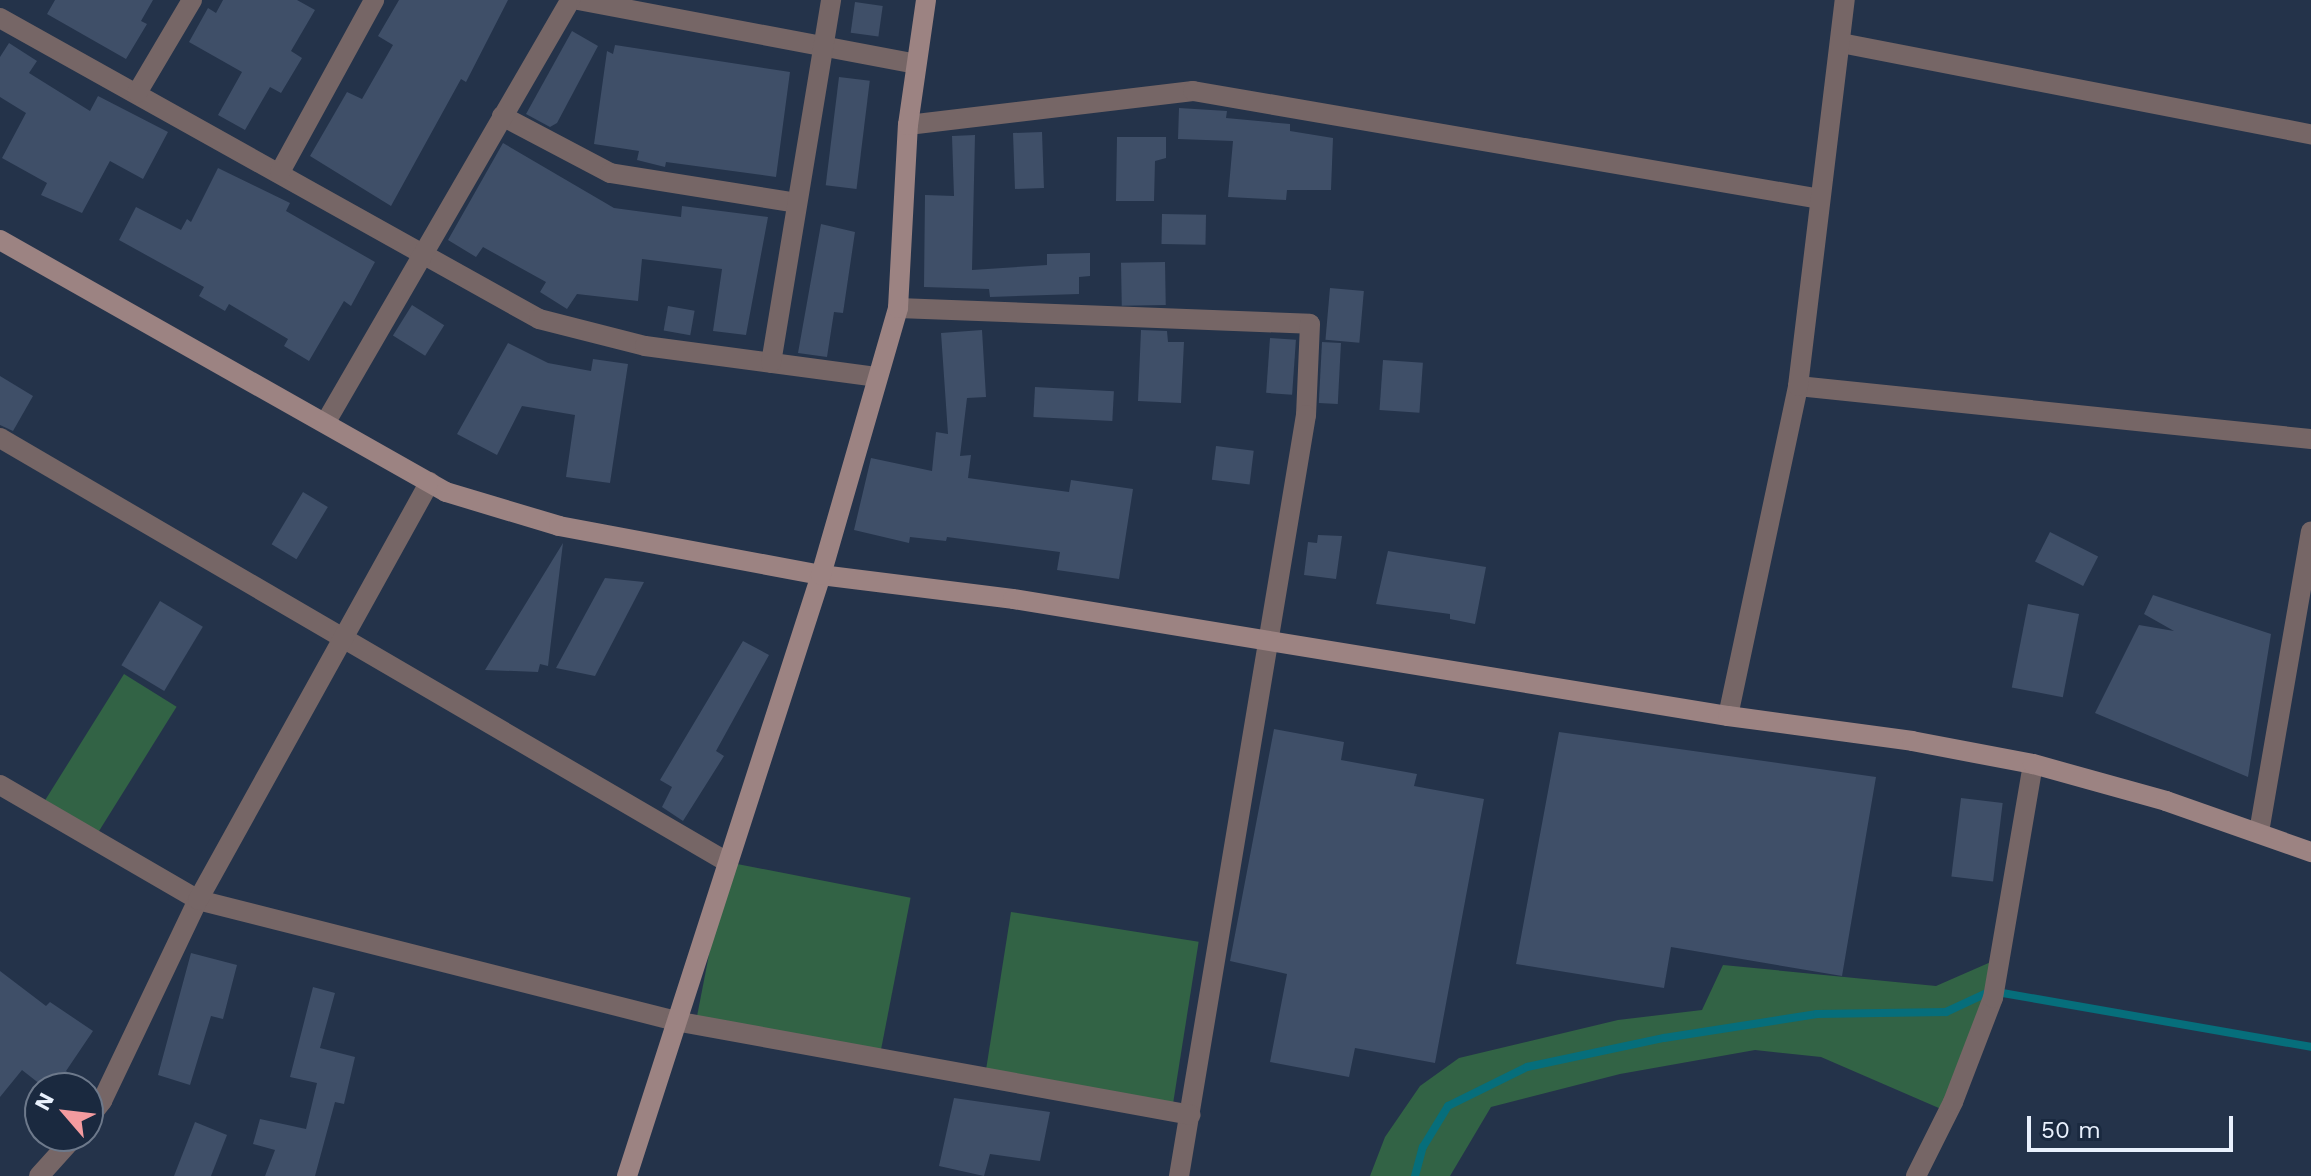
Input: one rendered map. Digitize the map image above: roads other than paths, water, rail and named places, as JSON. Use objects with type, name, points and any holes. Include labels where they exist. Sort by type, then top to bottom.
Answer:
[{"type":"street","points":[[137,93],[192,0]]},
{"type":"street","points":[[280,172],[374,0]]},
{"type":"street","points":[[327,420],[570,0]]},
{"type":"street","points":[[578,0],[916,64]]},
{"type":"street","points":[[771,363],[831,0]]},
{"type":"street","points":[[627,1176],[821,575],[898,308],[908,125],[926,0]]},
{"type":"street","points":[[1728,716],[1798,386],[1845,0]]},
{"type":"street","points":[[0,18],[424,251],[539,319],[645,346],[876,377]]},
{"type":"street","points":[[1841,43],[2311,134]]},
{"type":"street","points":[[908,125],[1193,91],[1820,199]]},
{"type":"street","points":[[502,116],[610,173],[797,203]]},
{"type":"street","points":[[0,240],[327,420],[446,492],[559,526],[821,575],[1013,599],[1728,716],[1912,741],[2033,764],[2259,832],[2311,852]]},
{"type":"street","points":[[898,308],[1310,324],[1306,415],[1179,1176]]},
{"type":"street","points":[[1798,386],[2311,439]]},
{"type":"street","points":[[0,438],[345,636],[727,862]]},
{"type":"street","points":[[104,1097],[198,900],[430,482]]},
{"type":"street","points":[[2259,832],[2311,531]]},
{"type":"street","points":[[1916,1176],[1953,1102],[1993,998],[2033,764]]},
{"type":"street","points":[[0,785],[198,900],[675,1021],[1191,1115]]},
{"type":"street","points":[[39,1176],[61,1152]]},
{"type":"waterway","points":[[1415,1176],[1423,1147],[1448,1106],[1527,1067],[1664,1038],[1817,1014],[1946,1012],[1991,991],[2311,1047]]}]
